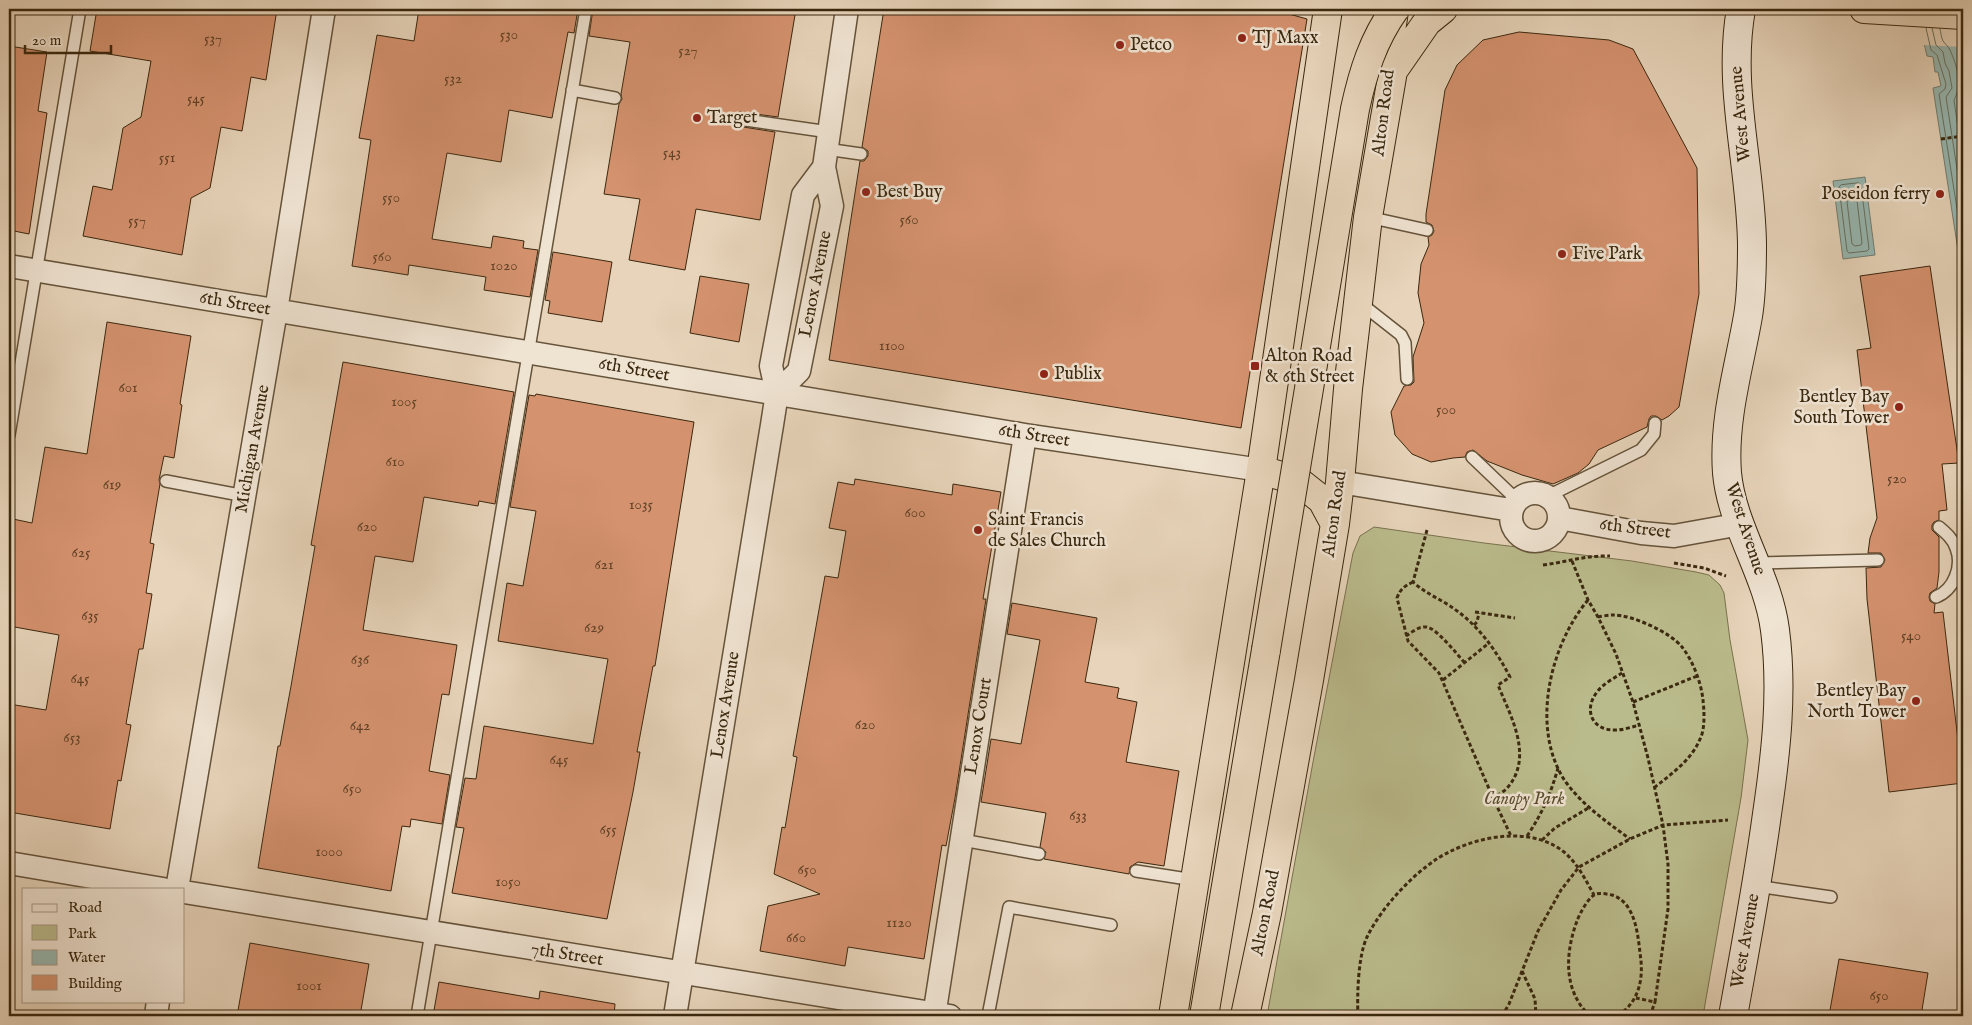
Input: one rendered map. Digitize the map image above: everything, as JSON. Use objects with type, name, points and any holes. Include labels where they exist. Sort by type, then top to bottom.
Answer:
[{"type":"highway","points":[[1173,1016],[1261,470],[1328,9]]},
{"type":"highway","points":[[1204,1016],[1355,109],[1362,77],[1372,47],[1395,9]]},
{"type":"highway","name":"Alton Road","points":[[1245,1016],[1267,914],[1335,524],[1348,389],[1368,217],[1393,71],[1388,51],[1395,9]]},
{"type":"highway","points":[[1393,71],[1428,22],[1443,9]]},
{"type":"highway","points":[[1864,9],[1963,15]]},
{"type":"highway","points":[[1261,470],[1298,481],[1322,500],[1335,524]]},
{"type":"street","name":"Michigan Avenue","points":[[177,888],[245,496],[324,9]]},
{"type":"street","name":"Lenox Avenue","points":[[777,393],[799,371],[832,206],[826,149],[847,9]]},
{"type":"street","name":"West Avenue","points":[[1733,1016],[1774,770],[1778,723],[1778,675],[1775,628],[1756,563],[1730,491],[1727,474],[1726,443],[1730,403],[1748,314],[1752,276],[1752,234],[1736,74],[1737,38],[1741,9]]},
{"type":"street","name":"Lenox Avenue","points":[[675,1016],[777,393],[771,366],[803,196],[826,149]]},
{"type":"street","name":"6th Street","points":[[9,266],[1025,435],[1261,470]]},
{"type":"street","name":"Lenox Court","points":[[939,1015],[962,840],[1025,435]]},
{"type":"street","points":[[1340,482],[1514,505]]},
{"type":"street","points":[[1532,493],[1548,496],[1558,509],[1559,518],[1553,532],[1547,537],[1532,540],[1519,535],[1512,524],[1514,505],[1524,495],[1532,493]]},
{"type":"street","name":"6th Street","points":[[1559,518],[1640,533],[1674,536],[1741,524]]},
{"type":"street","points":[[9,863],[158,888]]},
{"type":"street","name":"7th Street","points":[[185,892],[431,934],[939,1015]]},
{"type":"street","points":[[156,1016],[158,1002]]},
{"type":"lane","points":[[9,434],[80,9]]},
{"type":"lane","points":[[417,1016],[586,9]]},
{"type":"lane","points":[[572,90],[615,98]]},
{"type":"lane","points":[[740,119],[826,149],[861,154]]},
{"type":"lane","points":[[1368,217],[1427,230]]},
{"type":"lane","points":[[1358,301],[1401,335],[1405,343],[1406,379]]},
{"type":"lane","points":[[1548,496],[1641,450],[1654,434],[1655,423]]},
{"type":"lane","points":[[1472,457],[1514,505]]},
{"type":"lane","points":[[166,481],[245,496]]},
{"type":"lane","points":[[1936,597],[1941,595],[1950,586],[1957,574],[1959,561],[1956,548],[1950,536],[1939,527]]},
{"type":"lane","points":[[1756,563],[1878,560]]},
{"type":"lane","points":[[962,840],[1039,854]]},
{"type":"lane","points":[[1136,871],[1194,880]]},
{"type":"lane","points":[[1756,886],[1831,897]]},
{"type":"lane","points":[[988,1016],[1009,907],[1111,925]]},
{"type":"path","points":[[1941,139],[1963,136]]},
{"type":"path","points":[[1428,530],[1413,582],[1404,586],[1397,598],[1406,636],[1411,645],[1440,673],[1511,836]]},
{"type":"path","points":[[1543,566],[1592,556],[1619,556]]},
{"type":"path","points":[[1572,561],[1588,600],[1598,617],[1633,702],[1663,825],[1668,864],[1668,909],[1655,1002],[1650,1016]]},
{"type":"path","points":[[1672,563],[1704,568],[1726,576]]},
{"type":"path","points":[[1413,582],[1419,588],[1453,608],[1474,625],[1489,643],[1510,677],[1498,685],[1516,730],[1520,754],[1517,769],[1508,786],[1493,798]]},
{"type":"path","points":[[1588,600],[1571,622],[1562,638],[1553,664],[1548,691],[1548,723],[1551,744],[1558,767],[1578,798],[1630,839]]},
{"type":"path","points":[[1474,625],[1477,622],[1477,613],[1515,618]]},
{"type":"path","points":[[1598,617],[1614,614],[1648,624],[1666,634],[1681,646],[1702,689],[1704,712],[1702,733],[1693,754],[1679,769],[1654,787]]},
{"type":"path","points":[[1406,636],[1426,627],[1433,630],[1464,662]]},
{"type":"path","points":[[1443,680],[1489,643]]},
{"type":"path","points":[[1622,673],[1597,692],[1590,710],[1592,719],[1598,726],[1607,730],[1639,725]]},
{"type":"path","points":[[1633,702],[1697,676]]},
{"type":"path","points":[[1527,836],[1541,816],[1558,767]]},
{"type":"path","points":[[1542,840],[1555,828],[1590,808]]},
{"type":"path","points":[[1502,1016],[1509,1004],[1538,931],[1561,890],[1579,867],[1630,839],[1663,825],[1728,820]]},
{"type":"path","points":[[1358,1016],[1356,995],[1363,949],[1367,938],[1389,904],[1420,872],[1451,851],[1484,840],[1511,836],[1527,836],[1542,840],[1563,851],[1579,867],[1594,895]]},
{"type":"path","points":[[1590,1016],[1581,1007],[1573,990],[1568,965],[1569,946],[1581,913],[1594,895],[1603,893],[1620,898],[1628,906],[1634,920],[1641,966],[1636,998],[1624,1012],[1617,1016]]},
{"type":"path","points":[[1522,971],[1535,999],[1536,1016]]},
{"type":"path","points":[[1636,998],[1655,1002]]},
{"type":"green space","name":"Canopy Park","points":[[1374,527],[1632,561],[1709,575],[1720,585],[1724,593],[1730,640],[1748,740],[1741,798],[1703,1016],[1267,1016],[1353,553],[1360,536]]},
{"type":"water","points":[[1916,9],[1963,9],[1963,283],[1933,88],[1941,86],[1938,72],[1935,72],[1933,57],[1927,56]]},
{"type":"water","points":[[1865,177],[1875,255],[1843,259],[1833,181]]},
{"type":"pier","points":[[1913,9],[1963,9],[1963,47],[1922,45]]},
{"type":"building","points":[[97,9],[277,9],[266,80],[251,77],[242,131],[221,127],[210,188],[191,198],[182,255],[83,236],[93,186],[112,190],[123,128],[141,117],[151,61],[90,51]]},
{"type":"building","points":[[419,9],[578,9],[574,33],[568,32],[552,118],[509,110],[501,162],[447,153],[432,239],[491,248],[493,236],[524,241],[523,248],[538,250],[530,297],[484,290],[486,277],[409,265],[408,275],[352,266],[371,140],[359,138],[377,35],[414,41]]},
{"type":"building","name":"Target","points":[[593,9],[796,9],[778,117],[740,112],[733,114],[732,117],[732,122],[737,126],[775,132],[760,220],[696,209],[685,270],[629,260],[640,199],[604,194],[619,104],[622,99],[621,94],[630,42],[589,36]]},
{"type":"building","points":[[884,9],[1278,9],[1282,12],[1307,19],[1241,428],[829,360],[860,161],[864,161],[868,156],[868,151],[862,147]]},
{"type":"building","name":"Five Park","points":[[1519,32],[1609,40],[1633,49],[1697,168],[1699,294],[1679,407],[1662,420],[1656,416],[1651,416],[1647,427],[1598,450],[1589,464],[1578,473],[1553,484],[1522,475],[1487,461],[1473,450],[1467,452],[1465,457],[1431,462],[1412,454],[1395,435],[1391,412],[1404,386],[1411,385],[1414,382],[1413,357],[1424,323],[1418,293],[1421,264],[1429,245],[1428,237],[1434,231],[1432,225],[1426,222],[1426,214],[1445,90],[1457,65],[1483,40]]},
{"type":"building","points":[[9,46],[47,52],[38,111],[47,113],[29,234],[9,230]]},
{"type":"building","points":[[553,252],[612,262],[602,322],[548,313],[550,301],[545,300]]},
{"type":"building","points":[[1930,266],[1959,463],[1942,464],[1947,510],[1939,511],[1939,520],[1932,525],[1932,530],[1939,537],[1939,572],[1937,588],[1930,593],[1929,597],[1930,601],[1935,604],[1934,613],[1943,612],[1963,783],[1889,792],[1867,599],[1866,568],[1881,567],[1885,560],[1881,553],[1868,553],[1870,538],[1877,518],[1857,350],[1871,348],[1860,276]]},
{"type":"building","points":[[700,276],[749,284],[739,342],[690,333]]},
{"type":"building","points":[[107,322],[191,336],[180,404],[182,405],[174,458],[164,456],[159,480],[160,484],[150,543],[154,544],[146,593],[152,594],[143,649],[139,649],[126,724],[131,725],[121,781],[118,780],[110,829],[9,812],[9,704],[46,710],[59,635],[9,626],[9,545],[13,519],[32,523],[45,447],[87,454]]},
{"type":"building","points":[[343,362],[514,392],[495,504],[479,501],[478,506],[424,497],[413,562],[375,556],[363,630],[457,645],[449,695],[442,694],[429,771],[450,775],[442,824],[411,819],[410,827],[402,826],[391,891],[258,868],[278,746],[280,746],[315,546],[311,545]]},
{"type":"building","points":[[536,394],[694,422],[655,666],[653,666],[637,752],[640,752],[633,792],[607,919],[452,893],[464,828],[456,827],[465,778],[476,779],[484,726],[593,744],[608,659],[498,641],[507,583],[523,586],[536,511],[510,507],[529,395],[535,396]]},
{"type":"building","points":[[855,479],[952,495],[953,484],[1001,492],[983,599],[986,599],[955,798],[946,846],[942,845],[924,959],[848,947],[845,966],[760,951],[768,906],[820,894],[774,874],[782,827],[785,828],[797,757],[793,756],[825,576],[838,578],[846,531],[829,528],[838,482],[854,485]]},
{"type":"building","points":[[1012,603],[1097,618],[1085,682],[1119,688],[1117,698],[1137,702],[1126,762],[1179,771],[1164,866],[1138,862],[1130,867],[1129,874],[1044,859],[1046,852],[1040,847],[1046,813],[981,802],[991,739],[1021,744],[1040,640],[1007,634]]},
{"type":"building","points":[[250,943],[369,964],[360,1016],[237,1016]]},
{"type":"building","points":[[1839,959],[1928,973],[1921,1016],[1829,1016]]},
{"type":"building","points":[[439,982],[539,999],[540,991],[615,1004],[614,1016],[433,1016]]},
{"type":"place","name":"TJ Maxx","points":[[1242,38]]},
{"type":"place","name":"Petco","points":[[1120,45]]},
{"type":"place","name":"Target","points":[[697,118]]},
{"type":"place","name":"Best Buy","points":[[866,192]]},
{"type":"place","name":"Poseidon ferry","points":[[1940,194]]},
{"type":"place","name":"Five Park","points":[[1562,254]]},
{"type":"place","name":"Alton Road & 6th Street","points":[[1255,366]]},
{"type":"place","name":"Publix","points":[[1044,374]]},
{"type":"place","name":"Bentley Bay South Tower","points":[[1899,407]]},
{"type":"place","name":"Saint Francis de Sales Church","points":[[978,530]]},
{"type":"place","name":"Bentley Bay North Tower","points":[[1916,701]]}]
